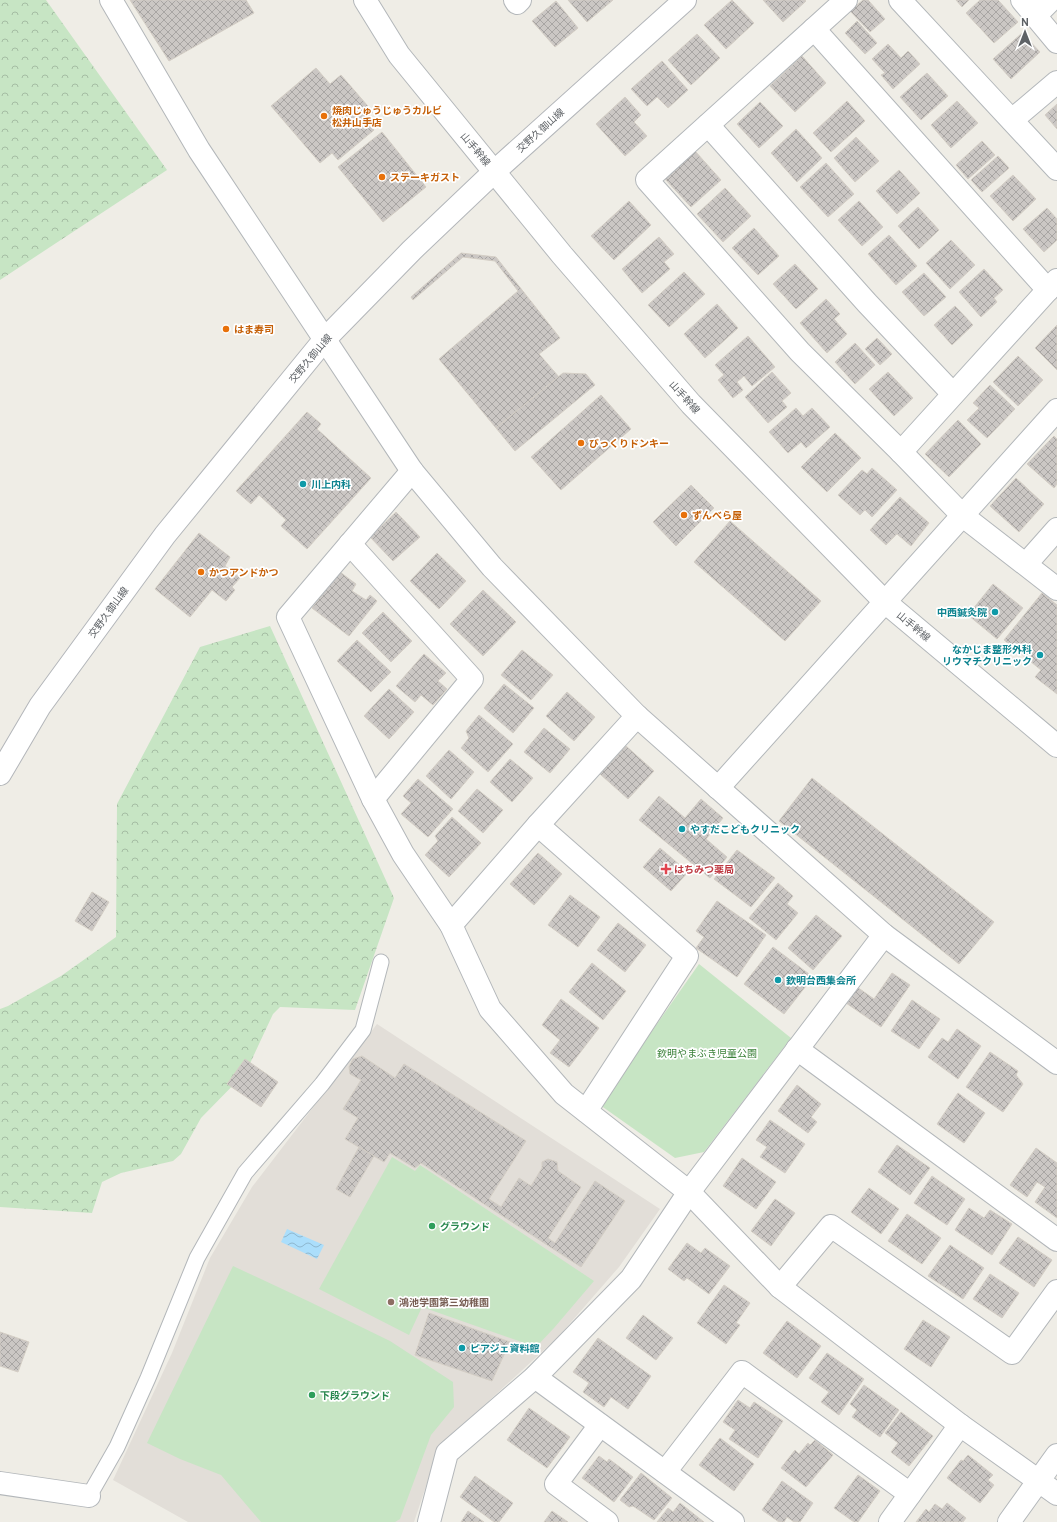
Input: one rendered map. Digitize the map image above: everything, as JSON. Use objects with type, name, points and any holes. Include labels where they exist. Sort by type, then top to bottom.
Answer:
[{"type":"street","points":[[111,0],[199,150],[412,471],[492,567],[637,716],[884,935],[1057,1063]]},
{"type":"street","name":"山手幹線","points":[[365,0],[399,55],[562,255],[691,404],[885,602],[1057,746]]},
{"type":"street","points":[[515,0],[517,3],[520,0]]},
{"type":"street","name":"交野久御山線","points":[[0,774],[40,706],[164,535],[325,339],[412,250],[495,171],[685,0]]},
{"type":"street","points":[[846,0],[647,180],[800,352],[963,516],[1057,589]]},
{"type":"street","points":[[900,0],[1057,169]]},
{"type":"street","points":[[1051,0],[1028,8],[1057,42]]},
{"type":"street","points":[[814,29],[1052,285],[901,452]]},
{"type":"street","points":[[1012,120],[1057,82]]},
{"type":"street","points":[[708,125],[867,304],[953,394]]},
{"type":"street","points":[[718,788],[1057,410]]},
{"type":"street","points":[[412,471],[288,617],[373,799],[403,854],[451,925],[490,1009],[564,1094],[689,1192],[780,1287],[960,1425],[1057,1494]]},
{"type":"street","points":[[1026,564],[1057,529]]},
{"type":"street","points":[[350,544],[472,679],[373,799]]},
{"type":"street","points":[[451,925],[538,825],[637,716]]},
{"type":"street","points":[[538,825],[687,956],[586,1111]]},
{"type":"street","points":[[429,1522],[447,1453],[535,1377],[632,1279],[689,1192],[884,935]]},
{"type":"street","points":[[797,1050],[1057,1240]]},
{"type":"street","points":[[780,1287],[832,1226],[1012,1354],[1057,1291]]},
{"type":"street","points":[[665,1472],[742,1372],[910,1494]]},
{"type":"street","points":[[535,1377],[733,1522]]},
{"type":"street","points":[[600,1425],[556,1484],[607,1522]]},
{"type":"street","points":[[890,1522],[960,1425]]},
{"type":"street","points":[[1009,1522],[1057,1455]]},
{"type":"street","points":[[0,1483],[89,1496]]},
{"type":"lane","points":[[89,1496],[120,1440],[148,1378],[197,1258],[245,1173],[322,1084],[363,1030],[381,962]]},
{"type":"shaded area","name":"鴻池学園第三幼稚園","points":[[377,1024],[660,1209],[619,1267],[558,1337],[439,1447],[414,1522],[188,1522],[113,1480],[172,1353],[210,1258],[252,1187]]},
{"type":"green space","points":[[0,0],[46,0],[167,170],[0,280]]},
{"type":"green space","points":[[270,626],[394,898],[355,1010],[280,1007],[273,1014],[246,1072],[201,1118],[181,1154],[173,1161],[121,1173],[102,1182],[92,1213],[0,1207],[0,1009],[61,976],[116,937],[117,804],[200,647]]},
{"type":"green space","name":"欽明やまぶき児童公園","points":[[699,964],[791,1038],[704,1152],[675,1158],[600,1105]]},
{"type":"green space","name":"グラウンド","points":[[392,1157],[415,1171],[420,1165],[594,1281],[536,1347],[422,1307],[409,1335],[319,1289]]},
{"type":"green space","name":"下段グラウンド","points":[[233,1266],[390,1341],[453,1382],[454,1407],[431,1435],[400,1519],[395,1522],[261,1522],[221,1475],[180,1459],[147,1443]]},
{"type":"water","points":[[287,1229],[324,1245],[317,1259],[281,1242]]},
{"type":"building","points":[[130,0],[246,0],[254,13],[169,61]]},
{"type":"building","points":[[568,0],[613,0],[587,22]]},
{"type":"building","points":[[732,0],[754,23],[726,49],[704,25]]},
{"type":"building","points":[[763,0],[805,0],[806,1],[783,22]]},
{"type":"building","points":[[863,0],[868,0],[885,19],[870,32],[850,11]]},
{"type":"building","points":[[956,0],[969,0],[962,7]]},
{"type":"building","points":[[980,0],[998,0],[1018,22],[994,43],[966,13]]},
{"type":"building","points":[[556,1],[578,28],[555,47],[532,21]]},
{"type":"building","points":[[857,21],[877,43],[865,54],[845,33]]},
{"type":"building","points":[[1022,33],[1040,52],[1011,79],[993,59]]},
{"type":"building","points":[[697,34],[720,58],[691,85],[668,60]]},
{"type":"building","points":[[888,44],[901,58],[908,51],[920,64],[893,89],[881,75],[885,73],[872,59]]},
{"type":"building","points":[[802,56],[826,83],[795,112],[770,86]]},
{"type":"building","points":[[662,61],[688,90],[668,108],[657,97],[647,106],[631,89]]},
{"type":"building","name":"焼肉じゅうじゅうカルビ 松井山手店","points":[[316,68],[330,84],[341,75],[373,112],[364,120],[374,130],[338,160],[332,153],[320,163],[271,106]]},
{"type":"building","points":[[927,73],[948,96],[921,120],[900,97]]},
{"type":"building","points":[[625,97],[641,115],[634,122],[647,136],[625,156],[596,124]]},
{"type":"building","points":[[847,101],[865,121],[831,152],[813,133]]},
{"type":"building","points":[[957,101],[978,123],[951,148],[931,125]]},
{"type":"building","points":[[760,102],[783,126],[759,148],[737,124]]},
{"type":"building","points":[[1057,104],[1057,129],[1045,115]]},
{"type":"building","points":[[796,129],[822,158],[797,182],[771,153]]},
{"type":"building","name":"ステーキガスト","points":[[382,132],[426,187],[383,222],[338,167]]},
{"type":"building","points":[[856,137],[879,161],[855,182],[834,158]]},
{"type":"building","points":[[982,141],[995,155],[968,179],[956,165]]},
{"type":"building","points":[[695,151],[721,180],[691,207],[664,178]]},
{"type":"building","points":[[998,156],[1009,168],[982,192],[971,180]]},
{"type":"building","points":[[826,163],[854,194],[828,217],[800,187]]},
{"type":"building","points":[[899,170],[920,193],[897,214],[876,191]]},
{"type":"building","points":[[1013,175],[1036,199],[1013,221],[990,196]]},
{"type":"building","points":[[725,188],[751,216],[723,242],[697,214]]},
{"type":"building","points":[[629,201],[651,225],[614,260],[591,236]]},
{"type":"building","points":[[859,201],[883,227],[862,246],[838,220]]},
{"type":"building","points":[[918,207],[939,230],[919,249],[898,226]]},
{"type":"building","points":[[1047,208],[1057,219],[1057,240],[1044,252],[1023,229]]},
{"type":"building","points":[[754,228],[779,256],[758,275],[732,248]]},
{"type":"building","points":[[889,235],[917,266],[896,285],[868,254]]},
{"type":"building","points":[[659,237],[674,254],[664,262],[670,269],[642,293],[622,269]]},
{"type":"building","points":[[951,240],[975,265],[950,289],[926,263]]},
{"type":"building","points":[[461,253],[496,257],[560,338],[539,354],[559,377],[496,428],[439,359],[518,291],[495,261],[463,257],[413,300],[411,297]]},
{"type":"building","points":[[795,264],[818,289],[796,309],[773,284]]},
{"type":"building","points":[[984,269],[1003,290],[994,298],[997,302],[981,317],[959,292]]},
{"type":"building","points":[[684,272],[705,294],[669,327],[648,305]]},
{"type":"building","points":[[924,273],[946,297],[924,316],[902,292]]},
{"type":"building","points":[[826,299],[840,314],[834,319],[847,334],[827,353],[800,323]]},
{"type":"building","points":[[717,304],[738,328],[705,358],[684,334]]},
{"type":"building","points":[[955,306],[973,325],[952,345],[934,325]]},
{"type":"building","points":[[1057,325],[1057,370],[1035,348]]},
{"type":"building","points":[[748,336],[775,367],[752,386],[744,376],[737,382],[743,390],[733,398],[718,380],[724,375],[715,365]]},
{"type":"building","points":[[877,338],[892,354],[880,365],[865,349]]},
{"type":"building","points":[[855,343],[875,365],[855,384],[835,362]]},
{"type":"building","points":[[1018,356],[1043,380],[1018,406],[993,382]]},
{"type":"building","points":[[772,372],[791,393],[782,401],[787,407],[768,423],[745,397]]},
{"type":"building","points":[[888,372],[913,398],[894,416],[869,389]]},
{"type":"building","points":[[563,373],[586,374],[595,385],[515,451],[496,428]]},
{"type":"building","points":[[990,385],[1015,409],[987,438],[967,420],[979,408],[973,403]]},
{"type":"building","name":"びっくりドンキー","points":[[601,395],[631,429],[561,490],[531,457]]},
{"type":"building","points":[[796,408],[803,416],[812,408],[830,427],[806,448],[801,442],[788,453],[769,432]]},
{"type":"building","name":"川上内科","points":[[307,412],[321,424],[317,429],[371,478],[307,549],[281,526],[286,520],[259,495],[251,504],[236,491]]},
{"type":"building","points":[[958,420],[981,444],[949,477],[925,454]]},
{"type":"building","points":[[835,433],[861,458],[827,492],[801,467]]},
{"type":"building","points":[[1054,436],[1057,439],[1057,484],[1054,488],[1027,464]]},
{"type":"building","points":[[872,468],[897,490],[872,517],[865,510],[860,515],[838,495],[862,470],[867,474]]},
{"type":"building","points":[[1016,478],[1044,504],[1019,532],[990,506]]},
{"type":"building","name":"ずんべら屋","points":[[691,485],[714,508],[676,546],[653,522]]},
{"type":"building","points":[[900,497],[929,523],[911,546],[897,534],[886,545],[870,530]]},
{"type":"building","points":[[396,512],[420,537],[393,561],[370,537]]},
{"type":"building","points":[[730,521],[821,601],[785,641],[694,562]]},
{"type":"building","name":"かつアンドかつ","points":[[199,533],[230,557],[225,566],[240,578],[232,587],[235,590],[226,601],[212,590],[190,617],[155,589]]},
{"type":"building","points":[[437,553],[466,581],[439,609],[410,581]]},
{"type":"building","points":[[340,572],[356,584],[352,591],[366,600],[370,595],[377,601],[349,636],[312,608]]},
{"type":"building","name":"中西鍼灸院","points":[[993,584],[1023,608],[997,639],[968,615]]},
{"type":"building","points":[[483,590],[516,622],[483,656],[450,624]]},
{"type":"building","name":"なかじま整形外科 リウマチクリニック","points":[[1042,593],[1057,605],[1057,694],[1035,677],[1041,670],[1004,640]]},
{"type":"building","points":[[383,612],[412,641],[391,662],[362,633]]},
{"type":"building","points":[[357,640],[391,672],[371,692],[337,661]]},
{"type":"building","points":[[522,650],[553,675],[531,700],[501,675]]},
{"type":"building","points":[[424,654],[446,673],[438,681],[447,689],[433,705],[421,695],[415,702],[396,686]]},
{"type":"building","points":[[504,684],[534,708],[513,733],[484,708]]},
{"type":"building","points":[[389,689],[414,712],[389,739],[364,716]]},
{"type":"building","points":[[567,692],[595,717],[574,741],[546,716]]},
{"type":"building","points":[[479,715],[513,744],[488,772],[461,748],[469,738],[466,731]]},
{"type":"building","points":[[544,728],[570,749],[550,773],[524,752]]},
{"type":"building","points":[[626,746],[654,771],[628,799],[600,774]]},
{"type":"building","points":[[449,750],[474,772],[451,799],[426,776]]},
{"type":"building","points":[[510,759],[533,778],[512,802],[490,782]]},
{"type":"building","points":[[812,778],[994,922],[959,964],[779,821]]},
{"type":"building","points":[[418,779],[453,809],[428,837],[401,814],[411,803],[403,796]]},
{"type":"building","points":[[477,789],[503,810],[483,833],[458,811]]},
{"type":"building","name":"やすだこどもクリニック","points":[[659,796],[685,818],[701,799],[723,818],[706,839],[727,857],[710,878],[639,820]]},
{"type":"building","points":[[452,817],[481,843],[449,877],[425,855],[438,841],[435,836]]},
{"type":"building","name":"はちみつ薬局","points":[[660,848],[688,872],[671,891],[643,867]]},
{"type":"building","points":[[737,850],[775,878],[751,907],[714,879]]},
{"type":"building","points":[[538,853],[562,874],[534,905],[510,884]]},
{"type":"building","points":[[778,883],[793,896],[787,904],[798,913],[776,940],[749,918]]},
{"type":"building","points":[[92,892],[109,902],[92,931],[75,921]]},
{"type":"building","points":[[570,895],[600,917],[578,947],[548,925]]},
{"type":"building","points":[[717,901],[766,935],[737,977],[696,948],[704,937],[696,931]]},
{"type":"building","points":[[816,915],[842,936],[813,970],[788,948]]},
{"type":"building","points":[[618,923],[646,945],[625,972],[597,950]]},
{"type":"building","name":"欽明台西集会所","points":[[773,947],[813,977],[784,1014],[744,984]]},
{"type":"building","points":[[592,963],[626,991],[603,1020],[569,992]]},
{"type":"building","points":[[892,973],[910,985],[881,1027],[846,1003],[857,987],[874,999]]},
{"type":"building","points":[[561,999],[599,1028],[569,1067],[550,1053],[560,1040],[542,1025]]},
{"type":"building","points":[[912,1000],[940,1019],[919,1049],[891,1031]]},
{"type":"building","points":[[957,1029],[981,1046],[958,1079],[928,1057],[942,1038],[948,1042]]},
{"type":"building","points":[[990,1052],[1018,1071],[1016,1075],[1023,1084],[1003,1112],[966,1087]]},
{"type":"building","points":[[362,1056],[395,1078],[404,1064],[526,1141],[489,1199],[501,1207],[519,1178],[531,1186],[542,1168],[542,1162],[548,1159],[557,1162],[558,1171],[581,1187],[548,1238],[555,1243],[595,1181],[625,1201],[581,1267],[421,1163],[415,1168],[390,1153],[384,1162],[345,1139],[358,1118],[343,1109],[361,1080],[350,1074],[349,1067],[353,1059]]},
{"type":"building","points":[[245,1059],[278,1082],[261,1107],[227,1084]]},
{"type":"building","points":[[797,1085],[821,1104],[811,1117],[817,1122],[808,1133],[778,1111]]},
{"type":"building","points":[[958,1093],[985,1113],[964,1143],[937,1124]]},
{"type":"building","points":[[770,1120],[805,1144],[785,1173],[760,1157],[767,1147],[756,1140]]},
{"type":"building","points":[[897,1145],[930,1168],[910,1195],[878,1172]]},
{"type":"building","points":[[359,1147],[374,1156],[350,1197],[336,1189]]},
{"type":"building","points":[[1036,1148],[1057,1163],[1057,1218],[1035,1202],[1045,1187],[1037,1182],[1027,1197],[1010,1185]]},
{"type":"building","points":[[742,1158],[776,1182],[756,1209],[723,1186]]},
{"type":"building","points":[[932,1176],[965,1199],[947,1225],[914,1203]]},
{"type":"building","points":[[869,1188],[899,1209],[881,1234],[851,1212]]},
{"type":"building","points":[[775,1199],[795,1213],[771,1246],[751,1231]]},
{"type":"building","points":[[969,1208],[984,1218],[990,1210],[1012,1224],[992,1255],[955,1230]]},
{"type":"building","points":[[907,1214],[941,1238],[922,1264],[888,1241]]},
{"type":"building","points":[[1018,1237],[1052,1260],[1034,1287],[999,1263]]},
{"type":"building","points":[[687,1243],[701,1253],[705,1248],[730,1266],[709,1294],[687,1278],[684,1281],[668,1269]]},
{"type":"building","points":[[950,1245],[984,1268],[963,1299],[928,1276]]},
{"type":"building","points":[[990,1274],[1019,1293],[1002,1318],[973,1299]]},
{"type":"building","points":[[724,1285],[750,1303],[736,1323],[740,1325],[726,1344],[697,1323]]},
{"type":"building","name":"ピアジェ資料館","points":[[429,1313],[510,1342],[492,1381],[415,1355]]},
{"type":"building","points":[[643,1315],[673,1338],[656,1360],[626,1338]]},
{"type":"building","points":[[923,1320],[950,1337],[931,1367],[904,1349]]},
{"type":"building","points":[[787,1321],[821,1346],[797,1378],[763,1353]]},
{"type":"building","points":[[0,1332],[29,1342],[18,1372],[0,1366]]},
{"type":"building","points":[[598,1338],[651,1376],[628,1409],[611,1397],[604,1407],[583,1392],[589,1383],[573,1372]]},
{"type":"building","points":[[827,1353],[864,1379],[839,1415],[821,1402],[829,1392],[809,1378]]},
{"type":"building","points":[[864,1385],[899,1410],[880,1437],[852,1417],[857,1410],[850,1404]]},
{"type":"building","points":[[738,1400],[750,1408],[754,1402],[783,1421],[758,1458],[729,1439],[735,1430],[723,1422]]},
{"type":"building","points":[[529,1408],[570,1437],[547,1468],[507,1440]]},
{"type":"building","points":[[901,1412],[933,1436],[909,1466],[891,1452],[898,1443],[885,1433]]},
{"type":"building","points":[[720,1438],[754,1464],[734,1491],[699,1465]]},
{"type":"building","points":[[815,1440],[833,1455],[806,1487],[781,1468],[795,1450],[799,1454],[808,1443],[810,1445]]},
{"type":"building","points":[[968,1455],[993,1475],[988,1480],[994,1485],[980,1503],[947,1478],[961,1460],[963,1461]]},
{"type":"building","points":[[599,1456],[607,1462],[609,1459],[633,1477],[614,1502],[582,1478]]},
{"type":"building","points":[[641,1473],[672,1498],[654,1520],[633,1506],[629,1507],[620,1500]]},
{"type":"building","points":[[858,1475],[880,1491],[858,1522],[854,1522],[834,1508]]},
{"type":"building","points":[[475,1476],[513,1503],[499,1522],[494,1522],[460,1497]]},
{"type":"building","points":[[782,1481],[813,1503],[800,1522],[794,1522],[787,1517],[784,1522],[779,1522],[762,1510]]},
{"type":"building","points":[[680,1503],[704,1522],[657,1522],[668,1508],[673,1512]]},
{"type":"building","points":[[947,1503],[966,1518],[963,1522],[916,1522],[926,1509],[929,1512],[935,1504],[942,1509]]},
{"type":"building","points":[[468,1511],[484,1522],[461,1522]]},
{"type":"building","points":[[552,1511],[568,1522],[544,1522]]},
{"type":"place","name":"焼肉じゅうじゅうカルビ 松井山手店","points":[[324,116]]},
{"type":"place","name":"ステーキガスト","points":[[382,177]]},
{"type":"place","name":"はま寿司","points":[[226,329]]},
{"type":"place","name":"びっくりドンキー","points":[[581,443]]},
{"type":"place","name":"川上内科","points":[[303,484]]},
{"type":"place","name":"ずんべら屋","points":[[684,515]]},
{"type":"place","name":"かつアンドかつ","points":[[201,572]]},
{"type":"place","name":"中西鍼灸院","points":[[995,612]]},
{"type":"place","name":"なかじま整形外科 リウマチクリニック","points":[[1040,655]]},
{"type":"place","name":"やすだこどもクリニック","points":[[682,829]]},
{"type":"place","name":"はちみつ薬局","points":[[666,869]]},
{"type":"place","name":"欽明台西集会所","points":[[778,980]]},
{"type":"place","name":"グラウンド","points":[[432,1226]]},
{"type":"place","name":"鴻池学園第三幼稚園","points":[[391,1302]]},
{"type":"place","name":"ピアジェ資料館","points":[[462,1348]]},
{"type":"place","name":"下段グラウンド","points":[[312,1395]]}]
